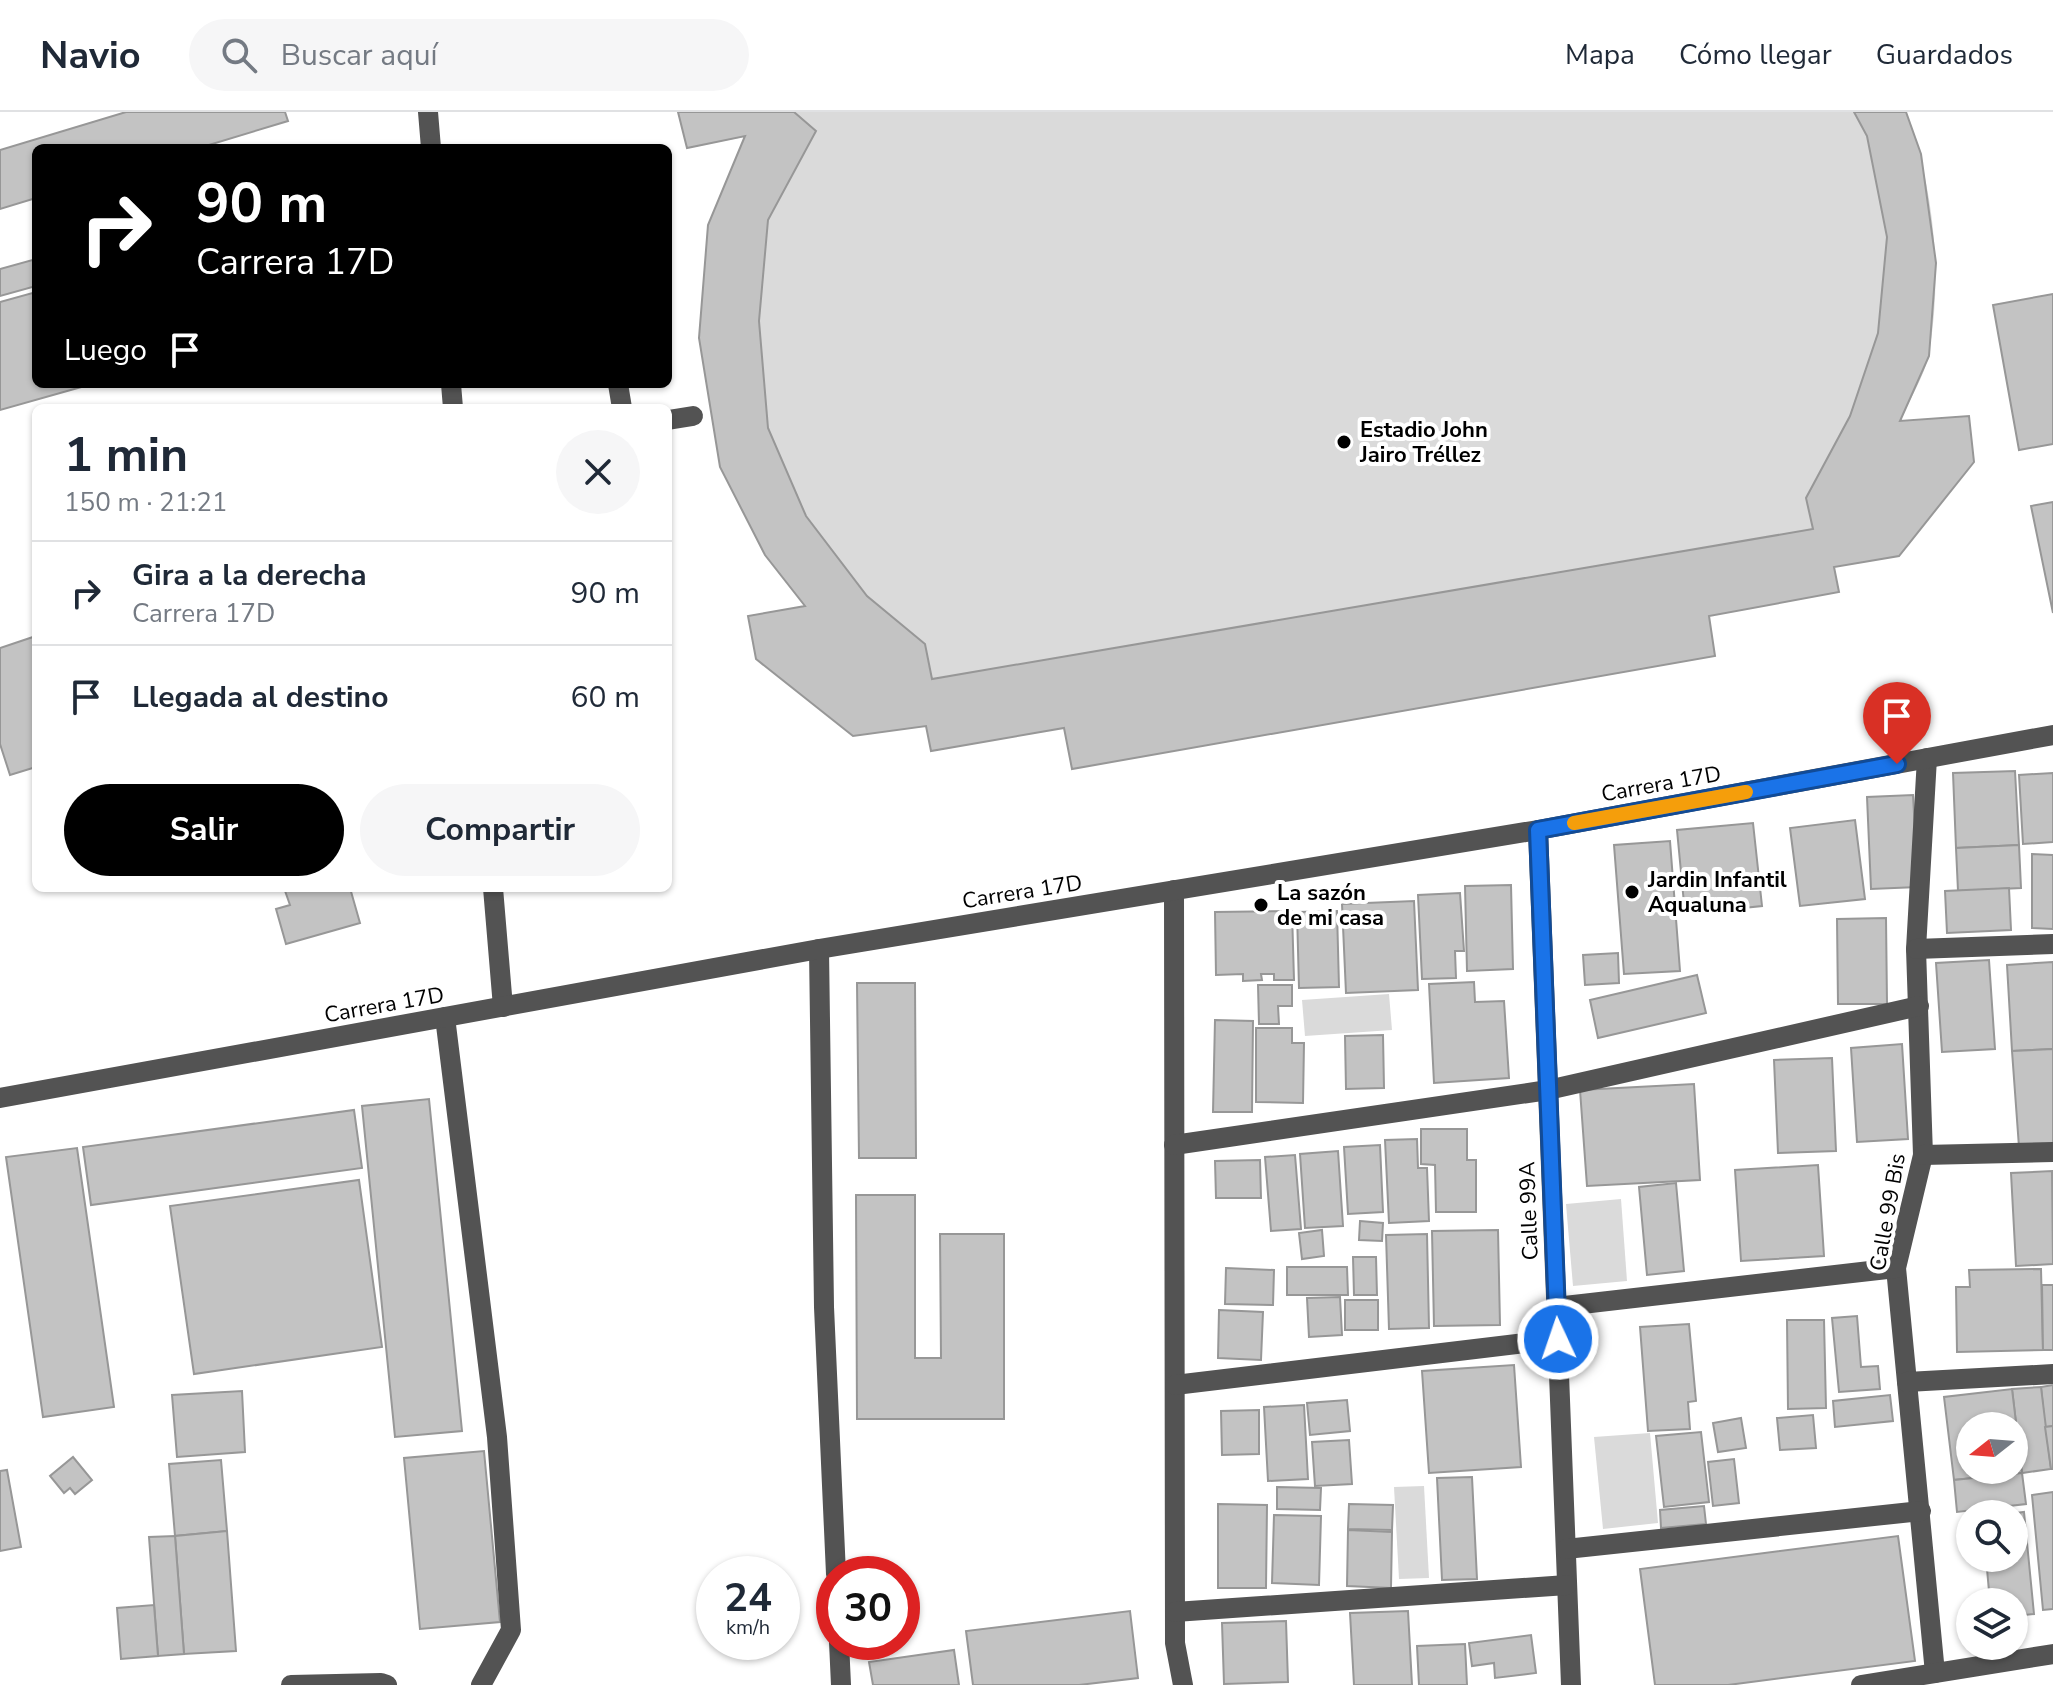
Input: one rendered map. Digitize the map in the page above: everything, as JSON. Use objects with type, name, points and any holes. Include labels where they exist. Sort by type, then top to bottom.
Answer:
[{"type":"street","points":[[428,112],[431,144]]},
{"type":"street","points":[[672,419],[693,416]]},
{"type":"street","name":"Carrera 17D","points":[[0,1098],[819,949],[1538,830],[2053,735]]},
{"type":"street","name":"Calle 99 Bis","points":[[1927,758],[1916,949],[1923,1155],[1896,1268],[1935,1673]]},
{"type":"street","name":"Calle 99A","points":[[1538,830],[1571,1685]]},
{"type":"street","points":[[1174,890],[1175,1643],[1183,1685]]},
{"type":"street","points":[[493,892],[503,1007]]},
{"type":"street","points":[[1916,949],[2053,944]]},
{"type":"street","points":[[819,949],[824,1307],[835,1556]]},
{"type":"street","points":[[1174,1145],[1548,1090],[1919,1006]]},
{"type":"street","points":[[445,1017],[497,1437],[511,1630],[481,1685]]},
{"type":"street","points":[[1923,1155],[2053,1152]]},
{"type":"street","points":[[1556,1307],[1896,1268]]},
{"type":"street","points":[[1175,1385],[1558,1339]]},
{"type":"street","points":[[1907,1382],[2053,1374]]},
{"type":"street","points":[[1566,1549],[1921,1511]]},
{"type":"street","points":[[1175,1612],[1567,1585]]},
{"type":"street","points":[[1861,1685],[2053,1654]]},
{"type":"street","points":[[840,1660],[841,1685]]},
{"type":"street","points":[[291,1685],[387,1685]]},
{"type":"shaded area","name":"Estadio John Jairo Tréllez","points":[[678,112],[1906,112],[1929,200],[1935,293],[1927,362],[1900,421],[1969,416],[1974,462],[1899,556],[1834,567],[1839,592],[1709,616],[1715,656],[1072,769],[1064,728],[931,751],[926,726],[853,736],[756,659],[748,616],[805,606],[765,555],[720,467],[699,338],[708,225],[744,137],[687,148]]},
{"type":"shaded area","points":[[1389,994],[1392,1030],[1305,1036],[1302,1000]]},
{"type":"shaded area","points":[[1621,1199],[1627,1281],[1573,1286],[1566,1204]]},
{"type":"shaded area","points":[[1650,1433],[1658,1523],[1603,1529],[1594,1437]]},
{"type":"shaded area","points":[[1424,1486],[1429,1578],[1399,1579],[1394,1487]]},
{"type":"building","points":[[126,112],[285,112],[288,121],[212,144],[32,144],[32,199],[0,209],[0,150]]},
{"type":"building","points":[[678,112],[794,112],[816,131],[768,220],[759,321],[768,428],[806,516],[867,596],[925,644],[932,679],[1813,529],[1806,498],[1850,416],[1878,333],[1887,237],[1867,136],[1854,112],[1906,112],[1921,154],[1936,263],[1929,356],[1900,421],[1969,416],[1974,462],[1899,556],[1834,567],[1839,592],[1709,616],[1715,656],[1072,769],[1064,728],[931,751],[926,726],[853,736],[756,659],[748,616],[805,606],[765,555],[720,467],[699,338],[708,225],[745,136],[687,148]]},
{"type":"building","points":[[32,260],[32,287],[0,296],[0,269]]},
{"type":"building","points":[[32,293],[32,388],[78,388],[0,410],[0,302]]},
{"type":"building","points":[[2053,294],[2053,444],[2019,450],[1993,305]]},
{"type":"building","points":[[2053,502],[2053,613],[2031,506]]},
{"type":"building","points":[[32,637],[32,768],[10,775],[0,744],[0,648]]},
{"type":"building","points":[[2015,771],[2019,845],[1956,848],[1953,773]]},
{"type":"building","points":[[2053,773],[2053,842],[2023,844],[2019,775]]},
{"type":"building","points":[[1913,795],[1918,887],[1871,889],[1867,797]]},
{"type":"building","points":[[1855,820],[1865,899],[1800,906],[1790,828]]},
{"type":"building","points":[[1753,823],[1762,906],[1685,914],[1677,830]]},
{"type":"building","points":[[1670,841],[1680,971],[1624,974],[1614,845]]},
{"type":"building","points":[[2019,845],[2021,888],[1958,891],[1956,848]]},
{"type":"building","points":[[2032,854],[2053,855],[2053,929],[2032,928]]},
{"type":"building","points":[[1511,885],[1513,969],[1467,971],[1465,886]]},
{"type":"building","points":[[2009,888],[2011,930],[1947,933],[1945,891]]},
{"type":"building","points":[[285,892],[351,892],[360,923],[286,944],[276,909],[290,905]]},
{"type":"building","points":[[1460,893],[1464,951],[1455,951],[1456,978],[1422,979],[1418,895]]},
{"type":"building","points":[[1414,901],[1418,990],[1346,993],[1342,904]]},
{"type":"building","points":[[1292,911],[1294,980],[1274,980],[1274,974],[1261,974],[1262,980],[1243,981],[1243,974],[1216,975],[1215,912]]},
{"type":"building","points":[[1337,911],[1339,987],[1299,988],[1297,912]]},
{"type":"building","points":[[1886,918],[1887,1004],[1838,1004],[1837,919]]},
{"type":"building","points":[[1618,953],[1619,983],[1585,985],[1583,955]]},
{"type":"building","points":[[1989,960],[1995,1049],[1942,1052],[1936,963]]},
{"type":"building","points":[[2053,962],[2053,1049],[2012,1051],[2007,965]]},
{"type":"building","points":[[1697,975],[1706,1013],[1598,1038],[1590,1000]]},
{"type":"building","points":[[1474,982],[1475,1002],[1504,1001],[1509,1078],[1434,1083],[1429,984]]},
{"type":"building","points":[[857,983],[915,983],[916,1158],[859,1158]]},
{"type":"building","points":[[1258,985],[1292,985],[1292,1006],[1278,1006],[1279,1024],[1259,1024]]},
{"type":"building","points":[[1215,1020],[1253,1021],[1252,1112],[1213,1112]]},
{"type":"building","points":[[1256,1028],[1292,1028],[1292,1043],[1304,1043],[1303,1103],[1256,1102]]},
{"type":"building","points":[[1383,1035],[1384,1088],[1346,1089],[1345,1036]]},
{"type":"building","points":[[1902,1044],[1908,1139],[1857,1142],[1851,1048]]},
{"type":"building","points":[[2053,1049],[2053,1145],[2019,1147],[2012,1051]]},
{"type":"building","points":[[1832,1058],[1836,1151],[1778,1153],[1774,1060]]},
{"type":"building","points":[[1694,1084],[1700,1180],[1587,1186],[1580,1090]]},
{"type":"building","points":[[429,1099],[462,1431],[395,1437],[362,1106]]},
{"type":"building","points":[[354,1110],[362,1168],[91,1205],[83,1147]]},
{"type":"building","points":[[1421,1129],[1467,1129],[1467,1160],[1476,1160],[1476,1212],[1436,1212],[1435,1165],[1421,1164]]},
{"type":"building","points":[[1417,1139],[1418,1168],[1427,1168],[1429,1221],[1389,1223],[1385,1140]]},
{"type":"building","points":[[1380,1145],[1383,1212],[1348,1214],[1344,1147]]},
{"type":"building","points":[[77,1148],[114,1407],[43,1417],[6,1157]]},
{"type":"building","points":[[1338,1151],[1343,1226],[1305,1228],[1300,1154]]},
{"type":"building","points":[[1295,1155],[1301,1229],[1271,1231],[1265,1157]]},
{"type":"building","points":[[1260,1160],[1261,1198],[1216,1198],[1215,1161]]},
{"type":"building","points":[[1818,1165],[1824,1256],[1741,1261],[1735,1170]]},
{"type":"building","points":[[2052,1171],[2053,1264],[2016,1266],[2011,1173]]},
{"type":"building","points":[[359,1180],[382,1347],[194,1374],[170,1206]]},
{"type":"building","points":[[1676,1183],[1684,1271],[1647,1275],[1639,1187]]},
{"type":"building","points":[[856,1195],[915,1195],[915,1358],[941,1358],[940,1234],[1004,1234],[1004,1419],[857,1419]]},
{"type":"building","points":[[1360,1221],[1383,1223],[1382,1241],[1359,1240]]},
{"type":"building","points":[[1322,1230],[1324,1256],[1302,1259],[1299,1233]]},
{"type":"building","points":[[1498,1230],[1500,1325],[1434,1326],[1432,1231]]},
{"type":"building","points":[[1427,1234],[1429,1328],[1389,1329],[1386,1235]]},
{"type":"building","points":[[1353,1257],[1376,1257],[1377,1295],[1354,1295]]},
{"type":"building","points":[[1287,1267],[1347,1267],[1348,1295],[1287,1295]]},
{"type":"building","points":[[1226,1268],[1274,1270],[1273,1305],[1225,1304]]},
{"type":"building","points":[[2041,1269],[2043,1350],[1957,1352],[1956,1287],[1970,1287],[1969,1270]]},
{"type":"building","points":[[2042,1285],[2053,1285],[2053,1350],[2043,1350]]},
{"type":"building","points":[[1340,1297],[1342,1335],[1309,1337],[1307,1298]]},
{"type":"building","points":[[1345,1300],[1378,1300],[1378,1330],[1345,1330]]},
{"type":"building","points":[[1219,1310],[1263,1312],[1261,1360],[1218,1358]]},
{"type":"building","points":[[1857,1316],[1861,1367],[1878,1366],[1880,1389],[1839,1392],[1832,1318]]},
{"type":"building","points":[[1787,1320],[1824,1320],[1826,1408],[1788,1409]]},
{"type":"building","points":[[1689,1324],[1696,1401],[1688,1402],[1690,1429],[1648,1431],[1640,1327]]},
{"type":"building","points":[[1514,1365],[1521,1467],[1429,1473],[1422,1371]]},
{"type":"building","points":[[2053,1385],[2053,1426],[2045,1427],[2041,1387]]},
{"type":"building","points":[[2041,1387],[2051,1469],[2028,1472],[2028,1412],[2015,1412],[2012,1389]]},
{"type":"building","points":[[2012,1389],[2015,1412],[1956,1412],[1954,1480],[1944,1397]]},
{"type":"building","points":[[242,1391],[245,1452],[177,1457],[172,1395]]},
{"type":"building","points":[[1890,1395],[1893,1421],[1835,1427],[1833,1401]]},
{"type":"building","points":[[1347,1400],[1350,1431],[1310,1435],[1307,1403]]},
{"type":"building","points":[[1304,1405],[1308,1479],[1268,1481],[1264,1407]]},
{"type":"building","points":[[1259,1410],[1259,1454],[1222,1455],[1221,1411]]},
{"type":"building","points":[[1813,1415],[1816,1448],[1780,1450],[1777,1418]]},
{"type":"building","points":[[1741,1418],[1746,1448],[1718,1452],[1713,1423]]},
{"type":"building","points":[[2053,1426],[2053,1469],[2051,1469],[2045,1427]]},
{"type":"building","points":[[1701,1432],[1709,1502],[1664,1507],[1656,1436]]},
{"type":"building","points":[[1349,1440],[1352,1484],[1315,1486],[1312,1442]]},
{"type":"building","points":[[484,1451],[500,1622],[420,1629],[404,1458]]},
{"type":"building","points":[[73,1457],[92,1480],[75,1494],[70,1488],[64,1493],[50,1476]]},
{"type":"building","points":[[1734,1459],[1739,1503],[1713,1506],[1708,1462]]},
{"type":"building","points":[[221,1460],[227,1531],[175,1536],[169,1464]]},
{"type":"building","points":[[7,1470],[21,1547],[0,1551],[0,1471]]},
{"type":"building","points":[[1472,1477],[1477,1579],[1442,1580],[1437,1478]]},
{"type":"building","points":[[1954,1480],[1956,1484],[2023,1484],[2025,1500],[1956,1501]]},
{"type":"building","points":[[1277,1487],[1321,1488],[1320,1510],[1277,1509]]},
{"type":"building","points":[[2053,1492],[2053,1609],[2043,1610],[2032,1495]]},
{"type":"building","points":[[1218,1504],[1267,1505],[1266,1588],[1218,1588]]},
{"type":"building","points":[[1349,1504],[1393,1505],[1392,1530],[1348,1529]]},
{"type":"building","points":[[1704,1506],[1706,1524],[1661,1528],[1660,1510]]},
{"type":"building","points":[[1274,1515],[1321,1516],[1319,1585],[1272,1583]]},
{"type":"building","points":[[1348,1530],[1392,1532],[1391,1588],[1347,1586]]},
{"type":"building","points":[[227,1531],[236,1651],[184,1654],[175,1536]]},
{"type":"building","points":[[175,1536],[184,1654],[158,1656],[149,1537]]},
{"type":"building","points":[[1898,1536],[1915,1661],[1728,1685],[1655,1685],[1640,1569]]},
{"type":"building","points":[[2028,1553],[2034,1614],[2028,1615],[2028,1588],[1989,1588],[1987,1572],[2028,1572]]},
{"type":"building","points":[[154,1605],[158,1656],[121,1659],[117,1608]]},
{"type":"building","points":[[1130,1611],[1138,1678],[1079,1685],[973,1685],[966,1631]]},
{"type":"building","points":[[1408,1611],[1412,1685],[1354,1685],[1350,1613]]},
{"type":"building","points":[[1286,1621],[1288,1682],[1224,1684],[1222,1623]]},
{"type":"building","points":[[1531,1635],[1536,1673],[1495,1678],[1494,1663],[1472,1666],[1469,1643]]},
{"type":"building","points":[[1465,1644],[1467,1685],[1419,1685],[1417,1646]]},
{"type":"building","points":[[954,1650],[959,1685],[873,1685],[869,1662],[920,1660],[920,1655]]},
{"type":"slow traffic","points":[[1574,823],[1746,792]]},
{"type":"place","name":"Estadio John Jairo Tréllez","points":[[1344,442]]},
{"type":"place","name":"Jardin Infantil Aqualuna","points":[[1632,892]]},
{"type":"place","name":"La sazón de mi casa","points":[[1261,905]]},
{"type":"route","points":[[1558,1339],[1538,830],[1897,764]]}]
